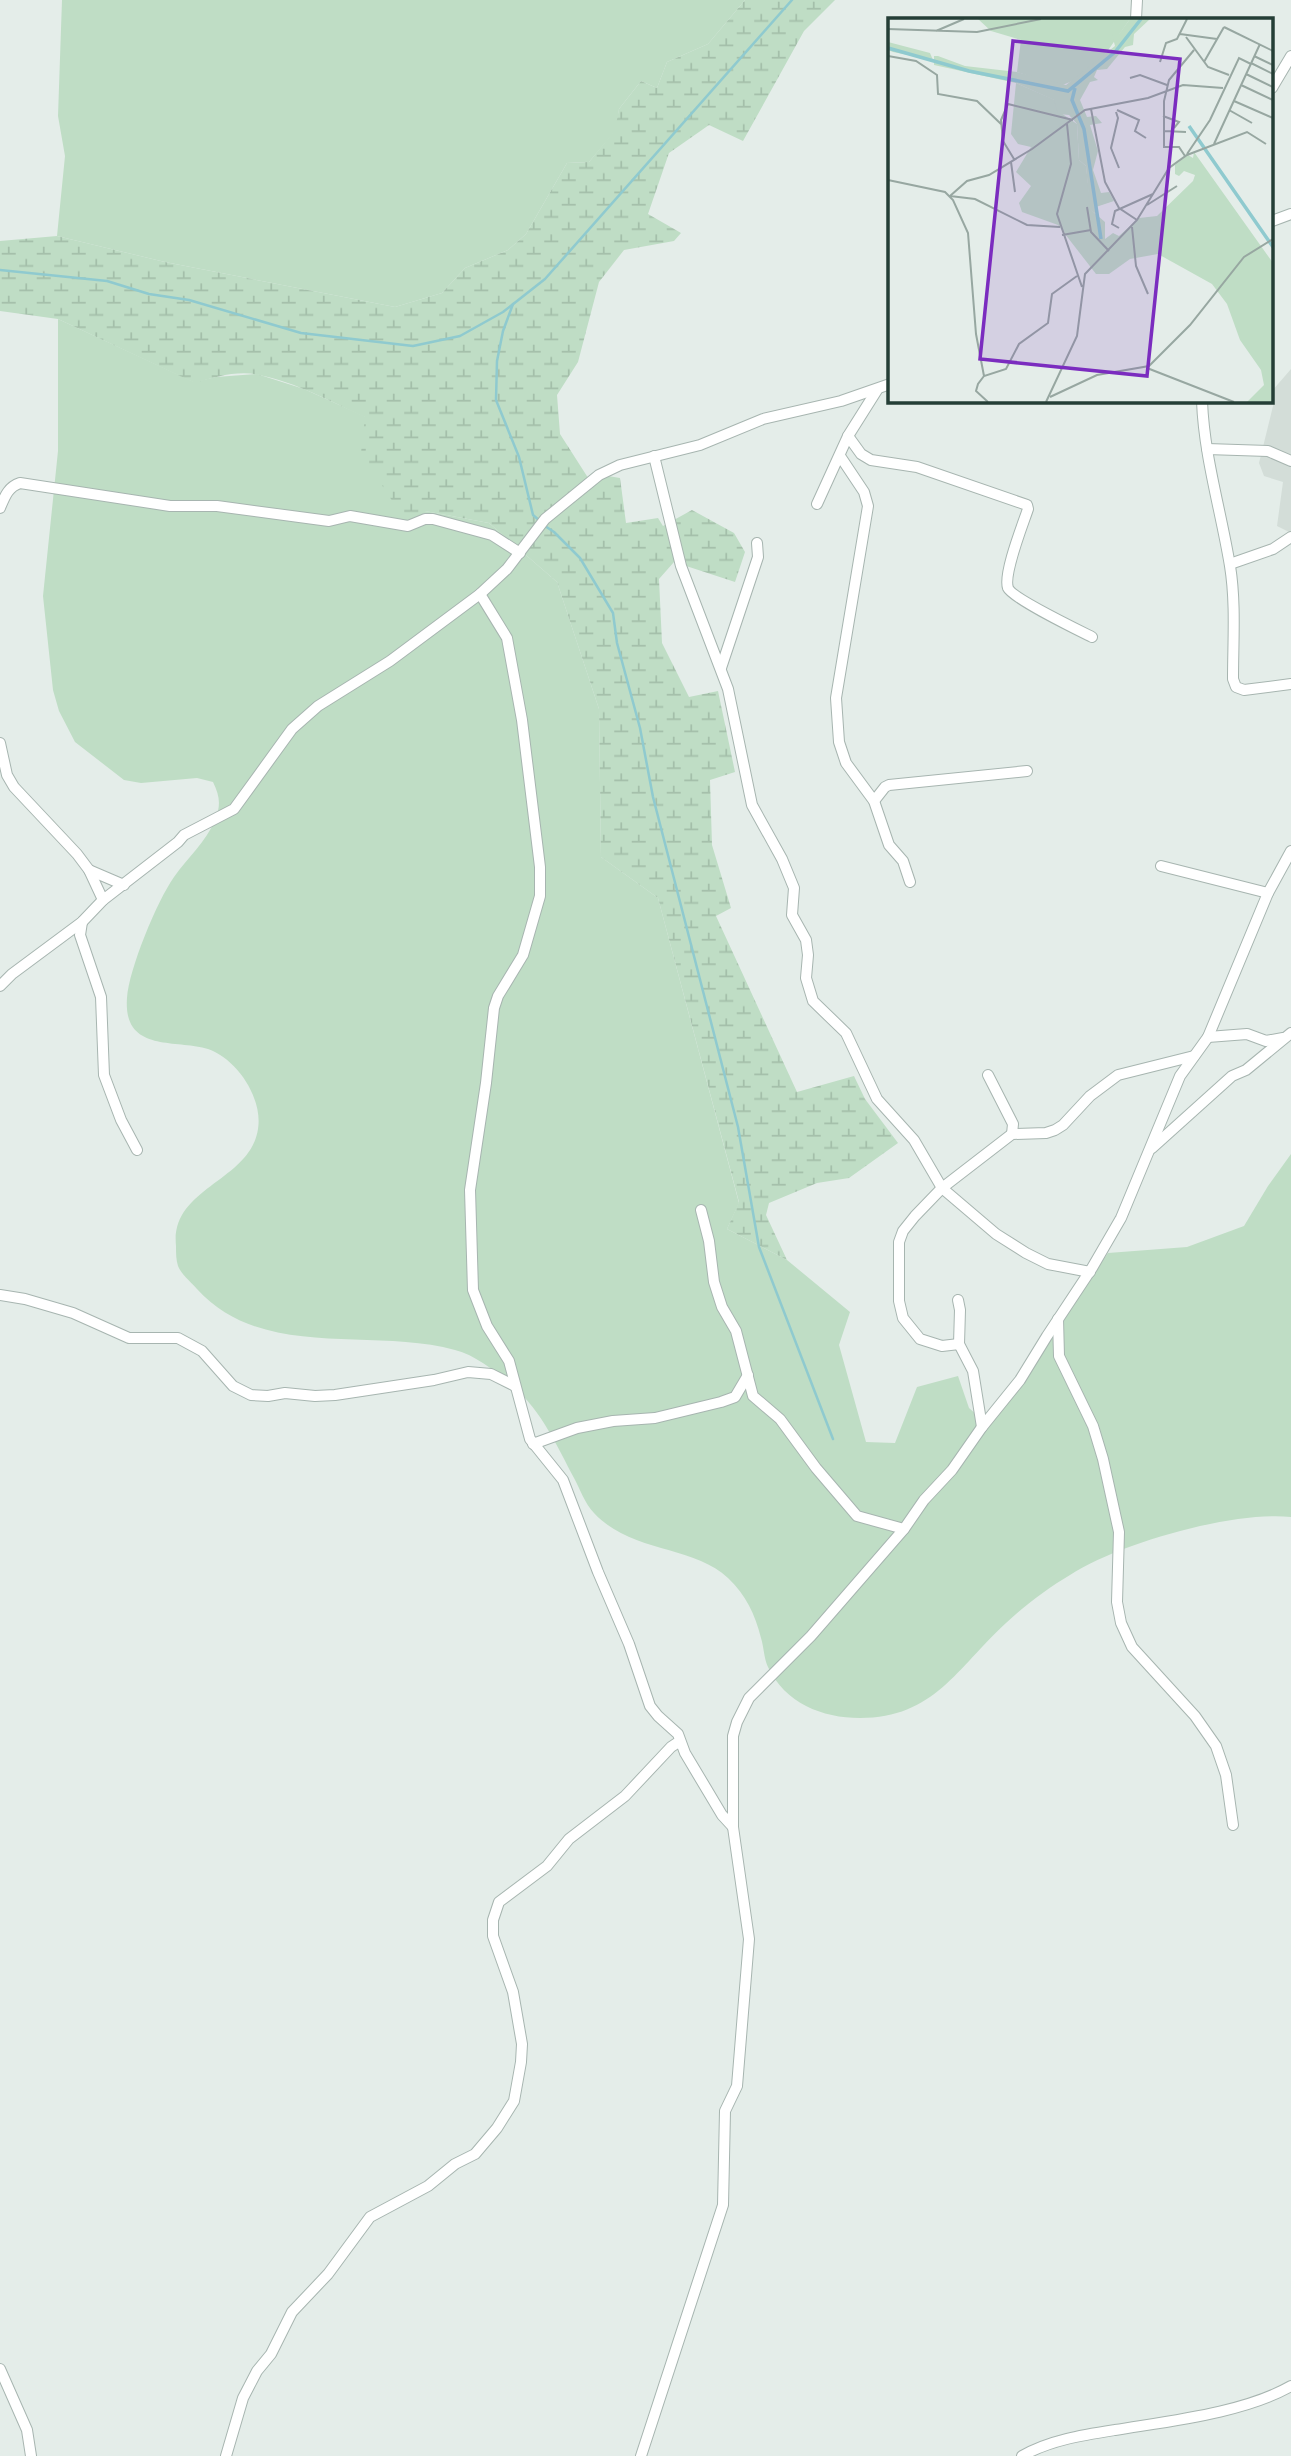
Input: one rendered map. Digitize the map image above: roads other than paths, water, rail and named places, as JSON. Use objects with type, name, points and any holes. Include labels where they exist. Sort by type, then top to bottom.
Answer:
[{"type":"street","points":[[1136,18],[1137,0]]},
{"type":"street","points":[[1274,85],[1291,56]]},
{"type":"street","points":[[1274,220],[1291,214]]},
{"type":"street","points":[[0,986],[82,922],[103,900],[185,834],[234,809],[281,742],[318,706],[390,661],[480,594],[499,578],[545,519],[607,471],[700,444],[763,419],[821,406],[888,385]]},
{"type":"street","points":[[817,504],[848,436],[877,390]]},
{"type":"street","points":[[1202,402],[1207,449],[1230,565],[1233,598],[1233,679],[1236,687],[1244,690],[1291,684]]},
{"type":"street","points":[[848,436],[861,454],[871,460],[917,467],[1027,505],[1013,555],[1007,584],[1009,589],[1021,599],[1092,637]]},
{"type":"street","points":[[1207,449],[1268,451],[1291,461]]},
{"type":"street","points":[[654,456],[681,566],[721,668],[740,737],[752,805],[782,859],[794,888],[792,915],[806,940],[808,990],[820,1009],[846,1033],[877,1099],[914,1140],[942,1188],[996,1234],[1026,1253],[1048,1264],[1090,1272]]},
{"type":"street","points":[[840,456],[864,492],[868,506],[836,698],[839,743],[846,763],[874,801],[890,845],[903,861],[910,882]]},
{"type":"street","points":[[0,508],[7,491],[20,483],[170,506],[214,505],[329,521],[349,516],[408,526],[425,519],[433,519],[492,535],[520,553]]},
{"type":"street","points":[[1230,565],[1273,549],[1291,537]]},
{"type":"street","points":[[721,668],[758,557],[757,543]]},
{"type":"street","points":[[480,594],[508,638],[522,720],[540,867],[540,896],[524,950],[494,1008],[470,1197],[473,1290],[487,1326],[509,1361],[526,1429],[533,1444],[563,1480],[597,1572],[629,1644],[650,1706],[678,1734],[722,1815],[733,1827]]},
{"type":"street","points":[[0,743],[7,775],[14,786],[89,870],[103,900]]},
{"type":"street","points":[[874,801],[889,785],[1027,771]]},
{"type":"street","points":[[641,2456],[723,2205],[726,2111],[737,2086],[749,1939],[739,1854],[733,1827],[733,1720],[749,1698],[811,1636],[952,1470],[982,1427],[1020,1381],[1090,1272],[1121,1218],[1180,1076],[1208,1037],[1268,893],[1291,851]]},
{"type":"street","points":[[1161,866],[1268,893]]},
{"type":"street","points":[[89,870],[124,885]]},
{"type":"street","points":[[82,922],[79,935],[101,997],[104,1076],[121,1120],[137,1150]]},
{"type":"street","points":[[1208,1037],[1247,1034],[1266,1041],[1289,1036]]},
{"type":"street","points":[[1149,1151],[1232,1076],[1246,1070],[1289,1036]]},
{"type":"street","points":[[959,1345],[942,1346],[920,1339],[903,1318],[899,1301],[899,1242],[903,1231],[915,1216],[942,1188],[1012,1134],[1055,1130],[1090,1096],[1118,1075],[1194,1056]]},
{"type":"street","points":[[988,1075],[1013,1124],[1012,1134]]},
{"type":"street","points":[[701,1210],[709,1241],[713,1282],[722,1307],[736,1331],[752,1396],[780,1419],[816,1468],[857,1516],[904,1529]]},
{"type":"street","points":[[0,1295],[25,1299],[73,1313],[129,1338],[178,1339],[202,1351],[233,1386],[251,1395],[335,1395],[468,1372],[491,1374],[515,1386]]},
{"type":"street","points":[[958,1300],[959,1345],[973,1371],[982,1427]]},
{"type":"street","points":[[1058,1319],[1059,1356],[1093,1426],[1119,1532],[1117,1602],[1122,1623],[1132,1647],[1195,1716],[1216,1746],[1226,1774],[1233,1825]]},
{"type":"street","points":[[533,1444],[578,1428],[613,1421],[655,1418],[721,1402],[735,1397],[748,1375]]},
{"type":"street","points":[[226,2456],[243,2398],[257,2371],[271,2354],[292,2312],[328,2274],[370,2217],[428,2186],[455,2164],[475,2154],[514,2101],[522,2044],[513,1992],[494,1936],[493,1920],[499,1902],[547,1866],[569,1839],[625,1796],[671,1747],[680,1741]]},
{"type":"street","points":[[0,2369],[27,2430],[32,2456]]},
{"type":"street","points":[[1022,2456],[1064,2440],[1234,2408],[1288,2390]]},
{"type":"waterway","points":[[0,270],[107,281],[149,294],[189,300],[301,333],[413,346],[460,336],[503,312],[545,279],[792,0]]},
{"type":"waterway","points":[[513,304],[503,331],[497,361],[496,400],[519,457],[533,515],[540,521]]},
{"type":"waterway","points":[[545,526],[580,558],[613,613],[617,643],[640,728],[653,797],[738,1127],[759,1247],[833,1439]]}]
